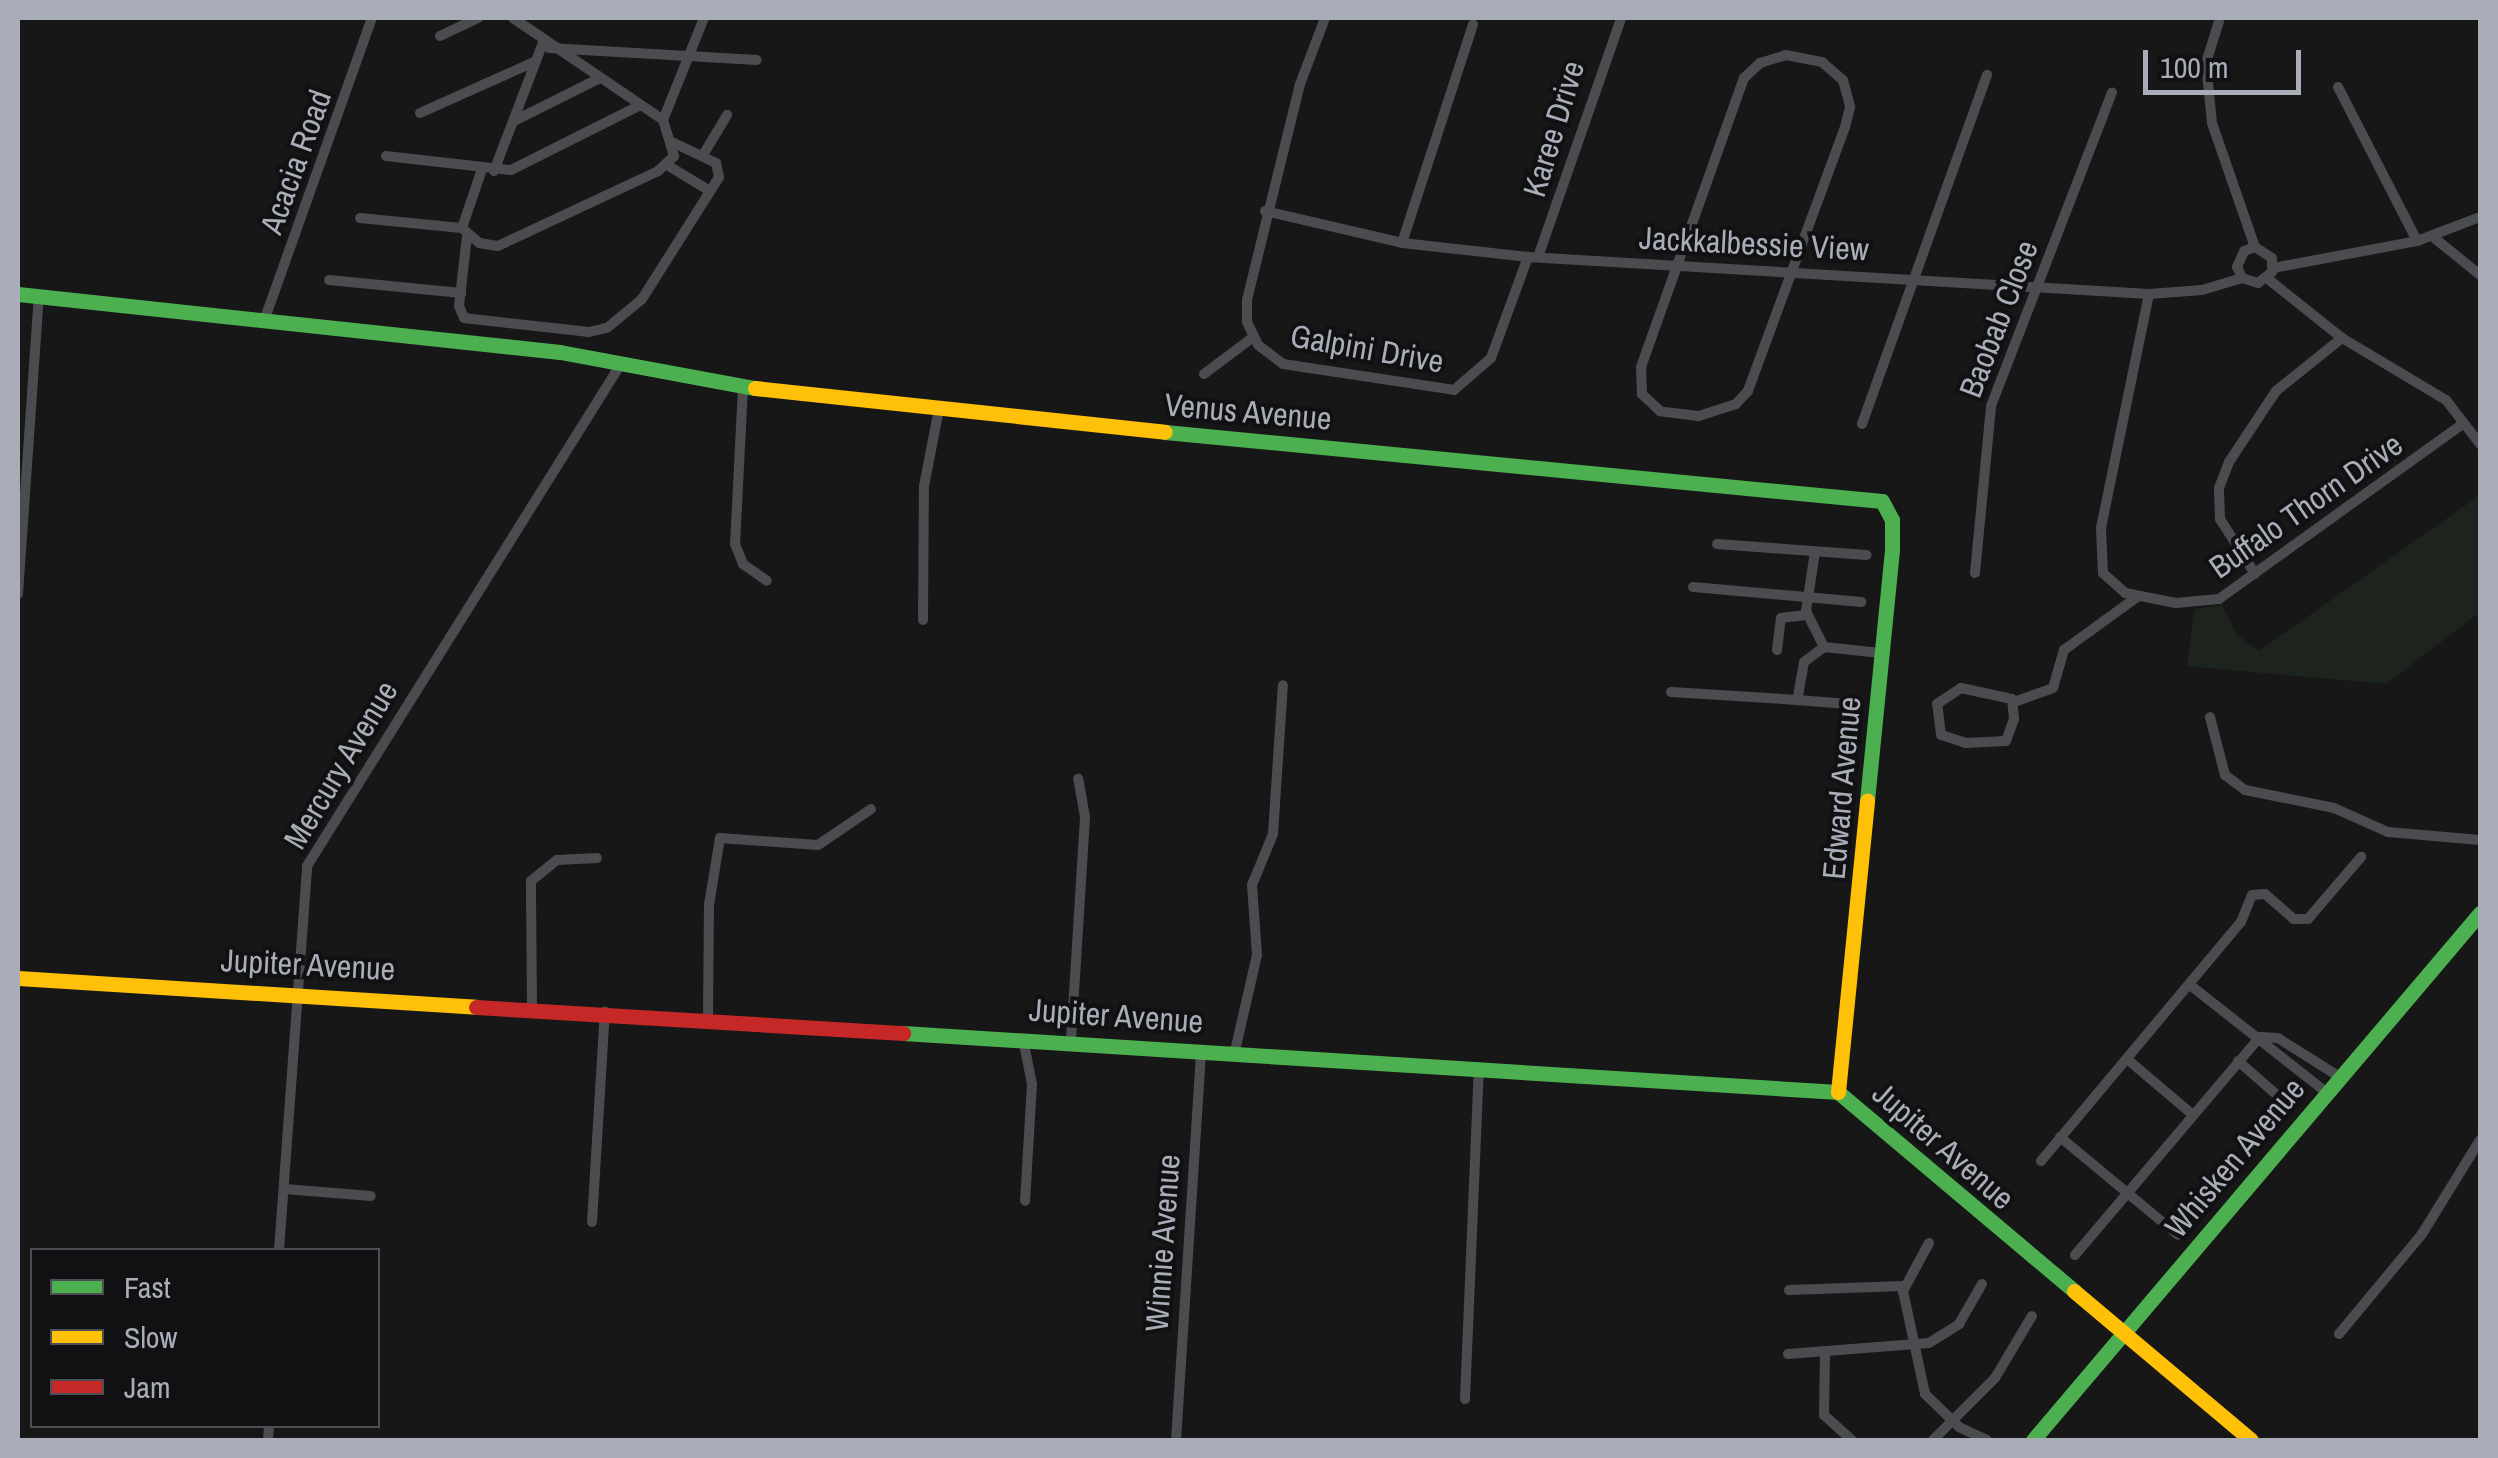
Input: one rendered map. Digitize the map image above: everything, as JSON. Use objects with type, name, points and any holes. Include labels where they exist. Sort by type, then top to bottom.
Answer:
[{"type":"street","name":"Acacia Road","points":[[264,321],[372,18]]},
{"type":"street","points":[[440,36],[478,18]]},
{"type":"street","points":[[513,18],[546,46],[663,120],[672,142],[668,165]]},
{"type":"street","points":[[663,120],[704,18]]},
{"type":"street","name":"Galpini Drive","points":[[1324,18],[1266,211],[1247,300],[1252,338],[1284,364],[1454,390],[1492,358],[1533,257]]},
{"type":"street","name":"Karee Drive","points":[[1533,257],[1621,18]]},
{"type":"street","points":[[2220,18],[2206,63],[2212,122],[2255,247],[2269,253],[2270,273],[2342,338],[2446,400],[2461,425],[2480,444]]},
{"type":"street","points":[[1402,243],[1472,24]]},
{"type":"street","points":[[546,46],[757,60]]},
{"type":"street","points":[[494,171],[536,61],[546,46]]},
{"type":"street","points":[[1796,56],[1836,73],[1850,107],[1748,392],[1724,409],[1688,416],[1653,406],[1639,377],[1680,264],[1744,78],[1768,59],[1796,56]]},
{"type":"street","points":[[420,114],[536,61]]},
{"type":"street","points":[[1862,424],[1987,75]]},
{"type":"street","points":[[516,120],[600,78]]},
{"type":"street","points":[[2338,88],[2417,241]]},
{"type":"street","name":"Baobab Close","points":[[1975,573],[1987,421],[2112,92]]},
{"type":"street","points":[[386,156],[494,171],[534,163],[641,106]]},
{"type":"street","points":[[703,155],[728,114]]},
{"type":"street","points":[[482,168],[464,232],[459,312],[467,320],[590,332],[607,328],[642,300],[710,191],[719,168],[703,155],[672,142]]},
{"type":"street","points":[[668,165],[710,191]]},
{"type":"street","points":[[360,218],[464,232],[491,246],[507,244],[668,165]]},
{"type":"street","name":"Jackkalbessie View","points":[[1266,211],[1402,243],[1533,257],[2149,294],[2202,290],[2270,273]]},
{"type":"street","points":[[2270,273],[2417,241],[2480,217]]},
{"type":"street","points":[[2432,236],[2480,276]]},
{"type":"street","points":[[2242,278],[2240,256],[2255,247]]},
{"type":"street","points":[[328,280],[461,293]]},
{"type":"street","name":"Venus Avenue","points":[[18,294],[622,362],[742,387],[940,409],[1872,496]]},
{"type":"street","points":[[2138,596],[2112,586],[2103,573],[2100,544],[2149,294]]},
{"type":"street","points":[[18,594],[39,295]]},
{"type":"street","points":[[1204,374],[1252,338]]},
{"type":"street","points":[[2255,574],[2223,528],[2219,488],[2250,424],[2276,391],[2342,338]]},
{"type":"street","name":"Mercury Avenue","points":[[279,1248],[303,882],[319,840],[622,362]]},
{"type":"street","points":[[742,387],[735,544],[743,564],[767,581]]},
{"type":"street","points":[[923,620],[924,486],[940,409]]},
{"type":"street","name":"Buffalo Thorn Drive","points":[[2138,596],[2207,603],[2255,574],[2461,425]]},
{"type":"street","name":"Edward Avenue","points":[[1838,1092],[1892,520],[1872,496]]},
{"type":"street","points":[[1716,544],[1866,556]]},
{"type":"street","points":[[1816,552],[1806,615],[1824,647]]},
{"type":"street","points":[[1693,587],[1861,602]]},
{"type":"street","points":[[2014,702],[2012,732],[1995,744],[1946,738],[1934,720],[1939,699],[1956,688],[2014,702],[2053,688],[2064,650],[2138,596]]},
{"type":"street","points":[[1777,650],[1782,618],[1806,615]]},
{"type":"street","points":[[1797,700],[1804,662],[1824,647],[1881,653]]},
{"type":"street","points":[[1235,1051],[1258,948],[1252,885],[1273,834],[1283,685]]},
{"type":"street","points":[[1670,692],[1848,704]]},
{"type":"street","points":[[2210,717],[2225,775],[2245,790],[2334,808],[2388,832],[2480,840]]},
{"type":"street","points":[[1071,1040],[1085,817],[1078,780]]},
{"type":"street","points":[[708,1017],[709,905],[720,838],[818,845],[871,809]]},
{"type":"street","points":[[532,1006],[531,880],[557,860],[597,858]]},
{"type":"street","points":[[2040,1161],[2241,922],[2252,896],[2264,894],[2294,920],[2308,919],[2361,858]]},
{"type":"street","name":"Whisken Avenue","points":[[2034,1440],[2480,913]]},
{"type":"street","name":"Jupiter Avenue","points":[[18,978],[605,1010],[1838,1092],[2122,1336],[2250,1440]]},
{"type":"street","points":[[2190,984],[2327,1092]]},
{"type":"street","points":[[592,1222],[605,1010]]},
{"type":"street","points":[[2260,1037],[2278,1038],[2340,1076]]},
{"type":"street","points":[[2076,1255],[2260,1037]]},
{"type":"street","points":[[1023,1038],[1032,1084],[1024,1201]]},
{"type":"street","name":"Winnie Avenue","points":[[1176,1440],[1201,1049]]},
{"type":"street","points":[[2127,1059],[2194,1115]]},
{"type":"street","points":[[2238,1061],[2286,1102]]},
{"type":"street","points":[[1465,1399],[1479,1066]]},
{"type":"street","points":[[2060,1137],[2178,1234]]},
{"type":"street","points":[[2339,1334],[2422,1234],[2480,1140]]},
{"type":"street","points":[[285,1189],[372,1196]]},
{"type":"street","points":[[1929,1244],[1904,1286],[1914,1347],[1925,1394],[1955,1424],[1963,1440]]},
{"type":"street","points":[[1788,1354],[1825,1355],[1914,1347],[1948,1334],[1982,1284]]},
{"type":"street","points":[[1789,1290],[1904,1286]]},
{"type":"street","points":[[1932,1440],[1955,1424],[1996,1378],[2032,1316]]},
{"type":"street","points":[[1825,1355],[1824,1415],[1852,1440]]},
{"type":"street","points":[[1955,1424],[1987,1440]]},
{"type":"shaded area","points":[[2480,495],[2480,612],[2386,684],[2187,666],[2194,609],[2222,605],[2237,635],[2259,651]]},
{"type":"traffic: fast","points":[[18,294],[560,352],[755,388]]},
{"type":"traffic: fast","points":[[1165,432],[1882,501],[1892,520],[1892,550],[1867,800]]},
{"type":"traffic: fast","points":[[2033,1440],[2480,913]]},
{"type":"traffic: fast","points":[[903,1033],[1838,1092],[2074,1291]]},
{"type":"traffic: slow","points":[[755,388],[1165,432]]},
{"type":"traffic: slow","points":[[1838,1092],[1867,800]]},
{"type":"traffic: slow","points":[[18,978],[476,1007]]},
{"type":"traffic: slow","points":[[2074,1291],[2251,1440]]},
{"type":"traffic: jam","points":[[476,1007],[903,1033]]}]
